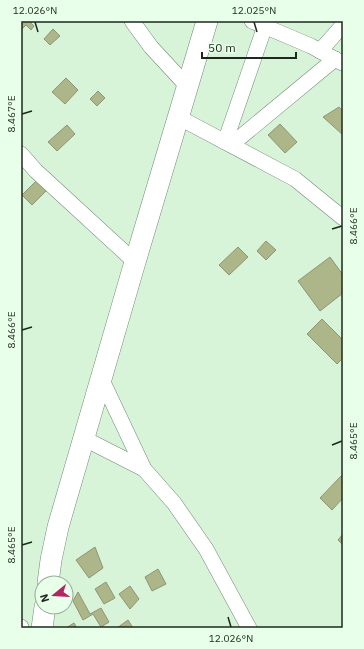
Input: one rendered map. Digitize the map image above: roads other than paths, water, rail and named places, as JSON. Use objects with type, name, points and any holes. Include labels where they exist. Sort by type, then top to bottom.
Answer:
[{"type":"street","points":[[132,21],[151,47],[187,86]]},
{"type":"street","points":[[49,575],[58,527],[83,438],[207,21]]},
{"type":"street","points":[[258,24],[311,46],[339,62],[228,143],[258,24]]},
{"type":"street","points":[[320,51],[343,25]]},
{"type":"street","points":[[178,117],[295,179],[343,218]]},
{"type":"street","points":[[21,154],[36,171],[135,262]]},
{"type":"street","points":[[101,378],[144,469],[174,503],[206,549],[249,628]]},
{"type":"street","points":[[83,438],[144,469]]},
{"type":"street","points":[[42,628],[44,615]]}]
